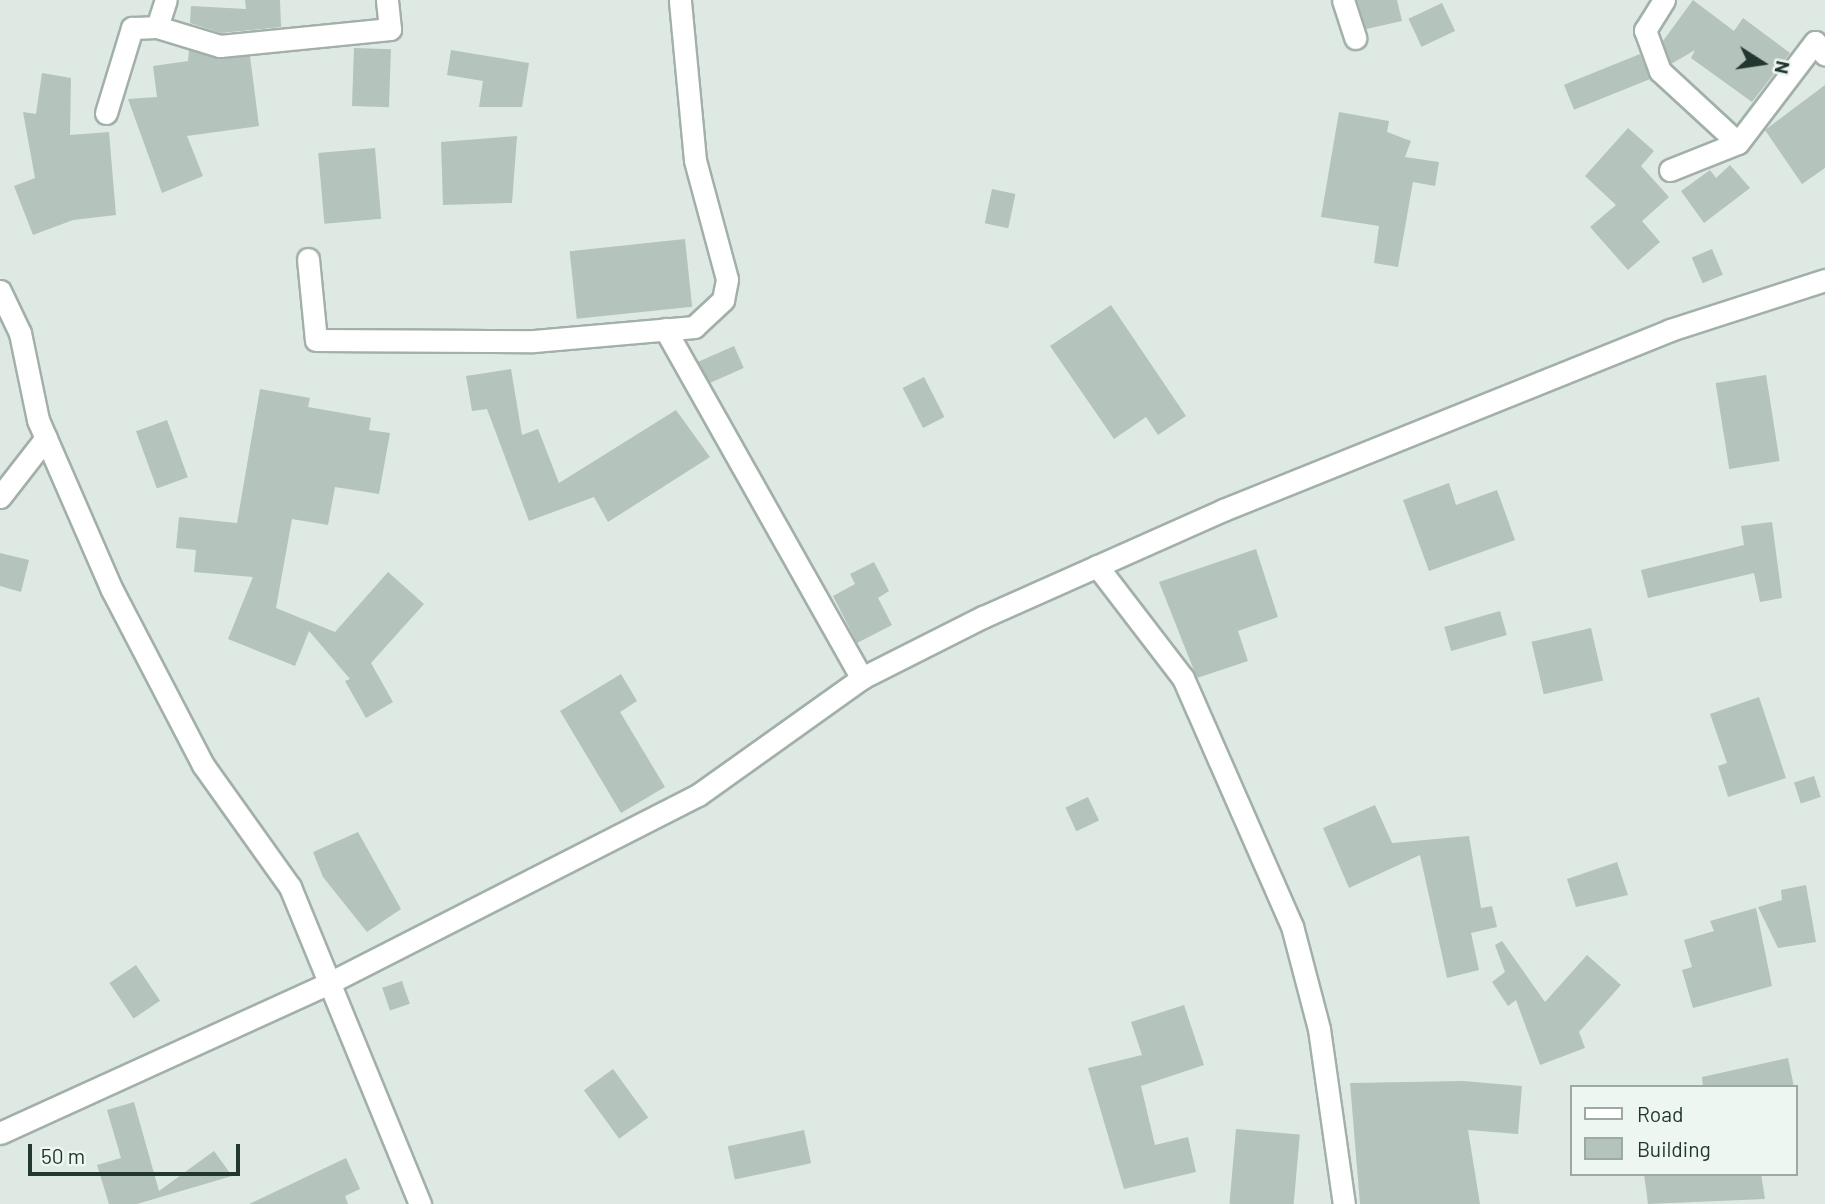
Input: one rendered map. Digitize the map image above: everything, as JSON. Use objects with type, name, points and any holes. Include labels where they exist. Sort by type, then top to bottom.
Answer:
[{"type":"street","points":[[157,27],[166,0]]},
{"type":"street","points":[[106,113],[132,28],[157,27],[220,46],[390,29],[387,0]]},
{"type":"street","points":[[308,259],[316,340],[534,341],[694,327],[723,300],[727,279],[695,160],[680,0]]},
{"type":"street","points":[[1343,0],[1355,38]]},
{"type":"street","points":[[1664,0],[1645,30],[1660,71],[1738,143]]},
{"type":"street","points":[[1670,170],[1738,143],[1815,42],[1825,55]]},
{"type":"street","points":[[0,1133],[331,982],[698,795],[862,678],[1097,566],[1670,330],[1825,280]]},
{"type":"street","points":[[0,291],[20,333],[46,438],[113,590],[203,765],[290,887],[420,1204]]},
{"type":"street","points":[[665,330],[862,678]]},
{"type":"street","points":[[0,497],[46,438]]},
{"type":"street","points":[[1097,566],[1183,678],[1292,926],[1319,1028],[1345,1204]]},
{"type":"building","points":[[245,0],[280,0],[281,27],[221,33],[190,23],[191,6],[246,9]]},
{"type":"building","points":[[1357,0],[1397,0],[1402,21],[1366,29]]},
{"type":"building","points":[[1693,0],[1734,31],[1743,18],[1790,53],[1752,102],[1691,58],[1695,50],[1671,64],[1663,41]]},
{"type":"building","points":[[1442,3],[1455,31],[1422,47],[1408,19]]},
{"type":"building","points":[[354,48],[391,49],[389,107],[352,106]]},
{"type":"building","points":[[189,50],[221,59],[250,56],[259,126],[187,136],[203,176],[162,193],[128,99],[157,97],[153,66],[188,61]]},
{"type":"building","points":[[451,50],[529,63],[522,107],[479,107],[483,81],[447,75]]},
{"type":"building","points":[[1640,54],[1650,79],[1574,110],[1564,85]]},
{"type":"building","points":[[42,73],[71,78],[70,135],[109,132],[116,215],[73,220],[33,235],[14,186],[35,178],[23,112],[36,114]]},
{"type":"building","points":[[1825,85],[1825,168],[1802,184],[1765,130]]},
{"type":"building","points":[[1339,112],[1389,121],[1387,132],[1411,141],[1405,157],[1439,162],[1435,186],[1413,182],[1398,267],[1374,263],[1379,226],[1321,217]]},
{"type":"building","points":[[1628,128],[1654,151],[1641,166],[1669,197],[1642,221],[1660,242],[1628,270],[1590,227],[1616,205],[1585,176]]},
{"type":"building","points":[[517,136],[512,203],[443,205],[441,142]]},
{"type":"building","points":[[375,148],[381,219],[324,224],[318,153]]},
{"type":"building","points":[[1730,165],[1750,188],[1704,223],[1681,191],[1710,170],[1716,178]]},
{"type":"building","points":[[992,189],[1015,194],[1008,228],[985,223]]},
{"type":"building","points":[[685,239],[692,307],[577,319],[570,251]]},
{"type":"building","points":[[1712,249],[1723,275],[1703,283],[1692,258]]},
{"type":"building","points":[[1111,305],[1186,416],[1158,435],[1146,417],[1114,439],[1050,346]]},
{"type":"building","points":[[734,346],[744,368],[708,384],[698,362]]},
{"type":"building","points":[[511,369],[522,435],[538,429],[559,483],[676,410],[710,457],[608,522],[594,497],[529,521],[487,409],[472,411],[466,376]]},
{"type":"building","points":[[1766,375],[1780,461],[1729,469],[1716,383]]},
{"type":"building","points":[[924,377],[944,417],[923,428],[903,388]]},
{"type":"building","points":[[260,389],[310,398],[308,407],[371,418],[369,430],[390,433],[379,494],[335,487],[328,525],[292,519],[276,608],[335,632],[388,572],[424,604],[371,663],[393,702],[366,718],[345,681],[350,679],[309,631],[295,666],[228,639],[253,577],[194,572],[196,550],[176,548],[179,517],[237,523]]},
{"type":"building","points":[[167,420],[188,477],[157,489],[136,431]]},
{"type":"building","points":[[1449,483],[1456,505],[1497,490],[1515,540],[1429,571],[1403,500]]},
{"type":"building","points":[[1772,522],[1782,598],[1760,602],[1754,573],[1648,598],[1641,570],[1744,545],[1741,526]]},
{"type":"building","points":[[1256,549],[1278,617],[1238,631],[1248,661],[1197,678],[1159,582]]},
{"type":"building","points":[[0,553],[29,560],[21,592],[0,586]]},
{"type":"building","points":[[874,562],[889,591],[878,598],[892,625],[857,643],[833,596],[855,584],[850,574]]},
{"type":"building","points":[[1500,611],[1507,635],[1451,651],[1444,627]]},
{"type":"building","points":[[1591,628],[1603,681],[1544,694],[1532,642]]},
{"type":"building","points":[[621,674],[637,701],[620,712],[665,787],[621,813],[560,711]]},
{"type":"building","points":[[1759,697],[1786,778],[1728,797],[1718,766],[1727,763],[1710,714]]},
{"type":"building","points":[[1814,776],[1821,797],[1801,803],[1794,782]]},
{"type":"building","points":[[1088,797],[1099,821],[1076,831],[1065,808]]},
{"type":"building","points":[[1375,805],[1392,843],[1469,836],[1481,908],[1492,906],[1497,927],[1471,933],[1479,970],[1447,978],[1420,855],[1349,888],[1323,828]]},
{"type":"building","points":[[358,832],[401,909],[367,932],[323,877],[313,852]]},
{"type":"building","points":[[1617,862],[1628,895],[1576,907],[1567,879]]},
{"type":"building","points":[[1806,885],[1816,942],[1778,948],[1758,907],[1782,900],[1781,890]]},
{"type":"building","points":[[1756,908],[1772,986],[1693,1008],[1682,970],[1692,967],[1684,940],[1714,931],[1710,921]]},
{"type":"building","points":[[1502,941],[1545,1002],[1587,955],[1621,985],[1579,1032],[1585,1048],[1540,1065],[1516,1000],[1508,1006],[1492,982],[1505,972],[1495,945]]},
{"type":"building","points":[[136,965],[160,1001],[134,1019],[109,983]]},
{"type":"building","points":[[402,981],[410,1004],[390,1011],[382,988]]},
{"type":"building","points":[[1184,1005],[1204,1065],[1141,1086],[1155,1145],[1188,1137],[1196,1172],[1124,1189],[1088,1068],[1142,1055],[1131,1022]]},
{"type":"building","points":[[1788,1058],[1794,1085],[1703,1085],[1702,1077]]},
{"type":"building","points":[[613,1069],[648,1118],[619,1139],[584,1090]]},
{"type":"building","points":[[1463,1081],[1522,1086],[1518,1134],[1468,1130],[1480,1204],[1360,1204],[1350,1083]]},
{"type":"building","points":[[134,1102],[159,1191],[214,1151],[232,1176],[137,1204],[109,1204],[97,1165],[121,1158],[107,1110]]},
{"type":"building","points":[[1236,1129],[1300,1135],[1294,1204],[1229,1204]]},
{"type":"building","points":[[804,1130],[811,1163],[735,1179],[728,1146]]},
{"type":"building","points":[[346,1158],[360,1189],[345,1196],[348,1204],[249,1204]]},
{"type":"building","points":[[1644,1176],[1761,1176],[1765,1199],[1648,1204]]}]
